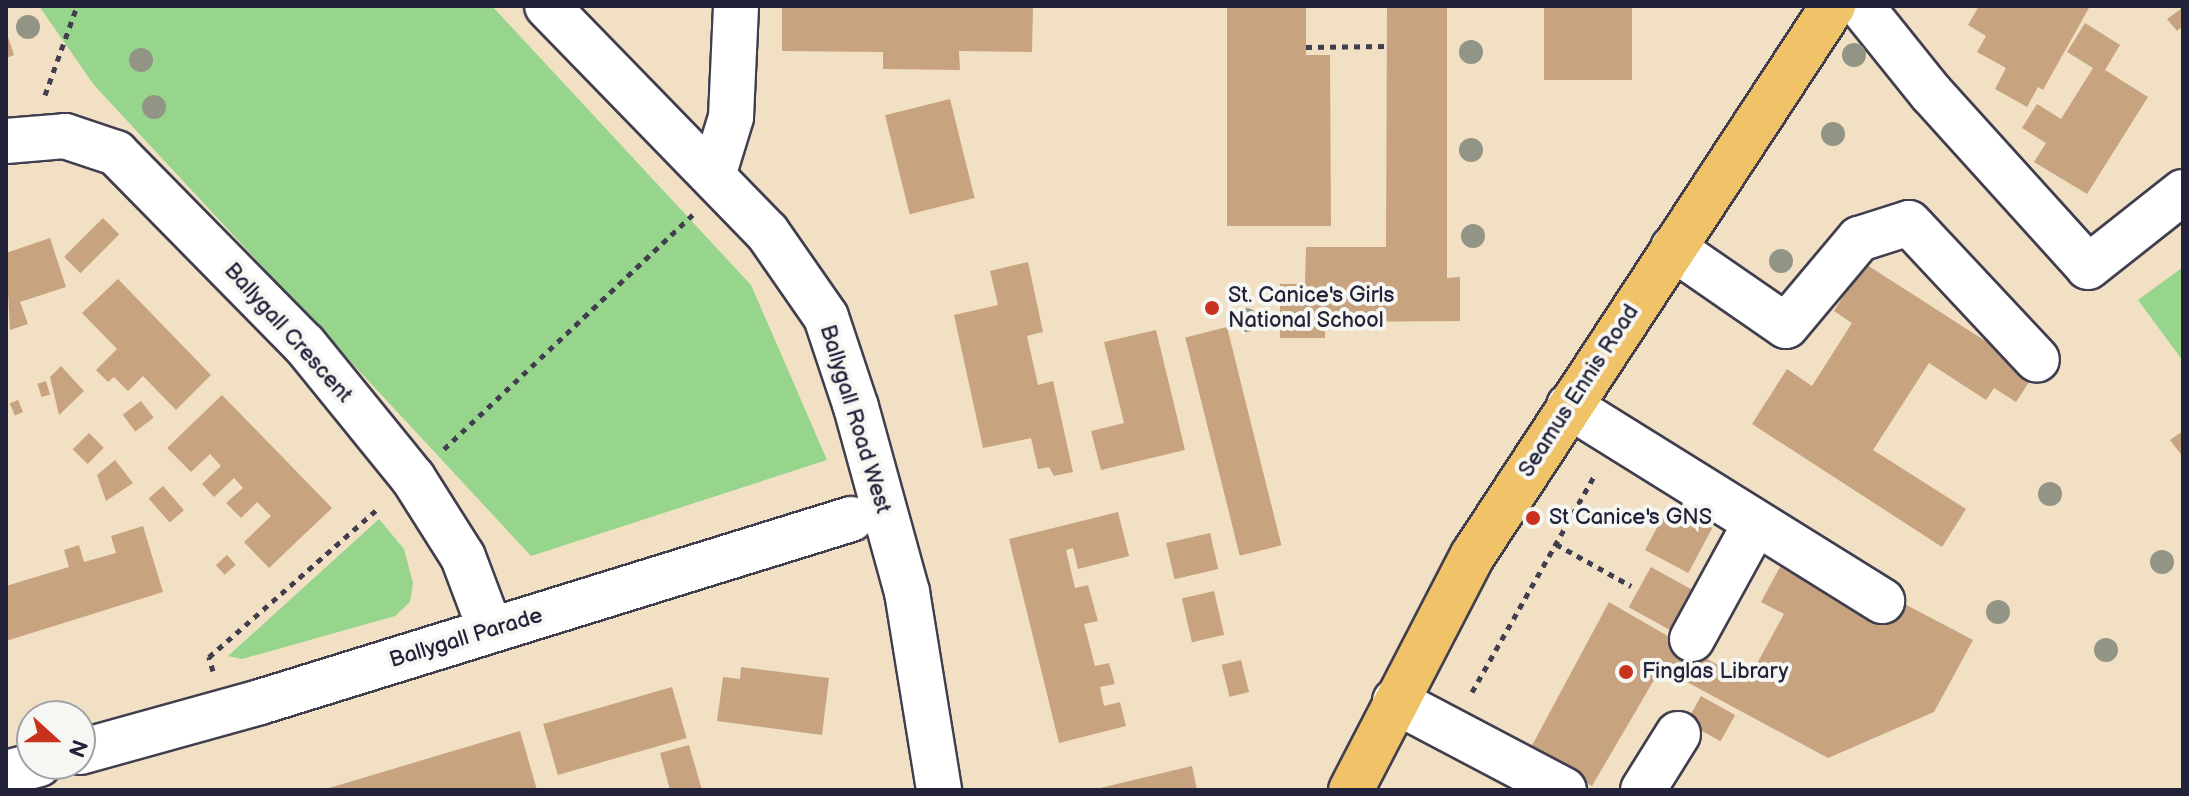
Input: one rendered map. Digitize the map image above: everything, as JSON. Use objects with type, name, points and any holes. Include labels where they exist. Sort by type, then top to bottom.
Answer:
[{"type":"main road","name":"Seamus Ennis Road","points":[[1351,790],[1473,555],[1833,6]]},
{"type":"street","name":"Ballygall Road West","points":[[547,6],[706,192],[767,232],[826,317],[907,592],[939,790]]},
{"type":"street","points":[[706,192],[731,117],[736,6]]},
{"type":"street","points":[[1861,6],[1931,93],[2088,267],[2183,192]]},
{"type":"street","name":"Ballygall Crescent","points":[[19,140],[65,136],[116,153],[304,344],[413,478],[463,557],[490,629]]},
{"type":"street","points":[[1673,248],[1786,326],[1859,239],[1909,223],[2037,360]]},
{"type":"street","points":[[1569,406],[1882,601]]},
{"type":"street","name":"Ballygall Parade","points":[[96,748],[223,712],[851,519]]},
{"type":"street","points":[[1692,639],[1755,524]]},
{"type":"street","points":[[1395,701],[1564,790]]},
{"type":"street","points":[[1643,790],[1678,734]]},
{"type":"path","points":[[19,140],[77,6]]},
{"type":"path","points":[[1306,47],[1387,46]]},
{"type":"path","points":[[223,712],[209,657],[413,478],[706,192]]},
{"type":"path","points":[[1450,732],[1616,437]]},
{"type":"path","points":[[1556,544],[1631,586]]},
{"type":"green space","points":[[39,6],[492,6],[751,285],[827,460],[531,556],[94,85]]},
{"type":"green space","points":[[2183,267],[2183,361],[2138,300]]},
{"type":"green space","points":[[379,519],[404,549],[413,583],[410,602],[395,616],[242,659],[228,656]]},
{"type":"building","points":[[782,6],[1033,6],[1032,52],[959,51],[960,70],[883,69],[883,52],[782,51]]},
{"type":"building","points":[[1227,6],[1306,6],[1306,55],[1330,55],[1331,226],[1227,226]]},
{"type":"building","points":[[1387,6],[1447,6],[1447,278],[1460,277],[1460,321],[1325,322],[1325,338],[1280,338],[1280,284],[1305,284],[1306,247],[1386,247]]},
{"type":"building","points":[[1544,6],[1632,6],[1632,80],[1544,80]]},
{"type":"building","points":[[1979,6],[2090,6],[2043,90],[2038,87],[2027,107],[1995,89],[2006,68],[1977,52],[1986,36],[1968,25]]},
{"type":"building","points":[[2182,8],[2183,26],[2177,31],[2167,19]]},
{"type":"building","points":[[2085,23],[2120,45],[2105,70],[2148,97],[2087,194],[2034,162],[2046,143],[2022,128],[2037,104],[2061,119],[2093,68],[2067,52]]},
{"type":"building","points":[[6,31],[14,55],[6,58]]},
{"type":"building","points":[[950,99],[975,198],[910,214],[885,115]]},
{"type":"building","points":[[103,218],[119,234],[80,273],[64,257]]},
{"type":"building","points":[[50,238],[66,287],[20,302],[28,324],[10,330],[6,253]]},
{"type":"building","points":[[1028,262],[1043,332],[1027,336],[1038,385],[1053,381],[1073,472],[1054,476],[1049,467],[1038,469],[1031,438],[983,448],[954,315],[998,305],[990,271]]},
{"type":"building","points":[[1864,263],[2035,373],[2016,402],[1994,388],[1986,400],[1929,363],[1873,450],[1966,509],[1942,547],[1752,424],[1787,369],[1812,386],[1852,323],[1834,311]]},
{"type":"building","points":[[118,279],[211,375],[176,410],[143,376],[128,391],[114,377],[108,382],[96,370],[117,349],[82,313]]},
{"type":"building","points":[[1227,327],[1281,545],[1240,556],[1185,337]]},
{"type":"building","points":[[1156,330],[1185,450],[1101,470],[1091,431],[1124,423],[1104,342]]},
{"type":"building","points":[[61,366],[84,391],[59,415],[50,377]]},
{"type":"building","points":[[46,381],[50,394],[41,397],[37,384]]},
{"type":"building","points":[[222,395],[332,508],[269,568],[244,542],[271,516],[257,502],[241,518],[226,503],[243,488],[234,478],[214,497],[202,484],[221,466],[210,454],[191,472],[167,448]]},
{"type":"building","points":[[18,400],[23,412],[15,415],[10,404]]},
{"type":"building","points":[[141,401],[154,418],[135,432],[123,415]]},
{"type":"building","points":[[2183,431],[2183,457],[2170,440]]},
{"type":"building","points":[[89,433],[104,448],[88,464],[73,449]]},
{"type":"building","points":[[115,460],[133,483],[106,501],[97,475]]},
{"type":"building","points":[[163,486],[184,510],[170,523],[149,498]]},
{"type":"building","points":[[1669,505],[1712,528],[1688,573],[1645,550]]},
{"type":"building","points":[[1118,512],[1129,556],[1078,569],[1073,548],[1066,550],[1075,588],[1088,585],[1098,621],[1084,624],[1095,666],[1109,663],[1115,684],[1100,687],[1104,706],[1120,702],[1126,726],[1059,743],[1009,539]]},
{"type":"building","points":[[143,526],[163,592],[6,641],[6,586],[69,567],[64,550],[79,545],[84,562],[116,553],[111,536]]},
{"type":"building","points":[[1210,533],[1218,569],[1174,579],[1166,543]]},
{"type":"building","points":[[227,555],[236,565],[225,575],[216,565]]},
{"type":"building","points":[[1651,567],[1693,590],[1671,631],[1629,607]]},
{"type":"building","points":[[1780,567],[1884,623],[1897,600],[1973,640],[1934,712],[1828,758],[1661,668],[1592,786],[1529,751],[1609,602],[1747,682],[1784,614],[1761,602]]},
{"type":"building","points":[[1214,591],[1224,635],[1192,642],[1182,598]]},
{"type":"building","points":[[1241,660],[1249,692],[1230,697],[1222,665]]},
{"type":"building","points":[[741,667],[829,678],[822,735],[717,721],[723,677],[740,679]]},
{"type":"building","points":[[672,687],[687,738],[558,775],[543,724]]},
{"type":"building","points":[[1701,696],[1735,715],[1721,741],[1686,722]]},
{"type":"building","points":[[520,731],[537,790],[329,790],[329,788]]},
{"type":"building","points":[[689,745],[702,790],[670,790],[660,753]]},
{"type":"building","points":[[1192,766],[1197,790],[1096,789]]},
{"type":"place","name":"St. Canice's Girls National School","points":[[1212,308]]},
{"type":"place","name":"St Canice's GNS","points":[[1533,518]]},
{"type":"place","name":"Finglas Library","points":[[1626,672]]}]
